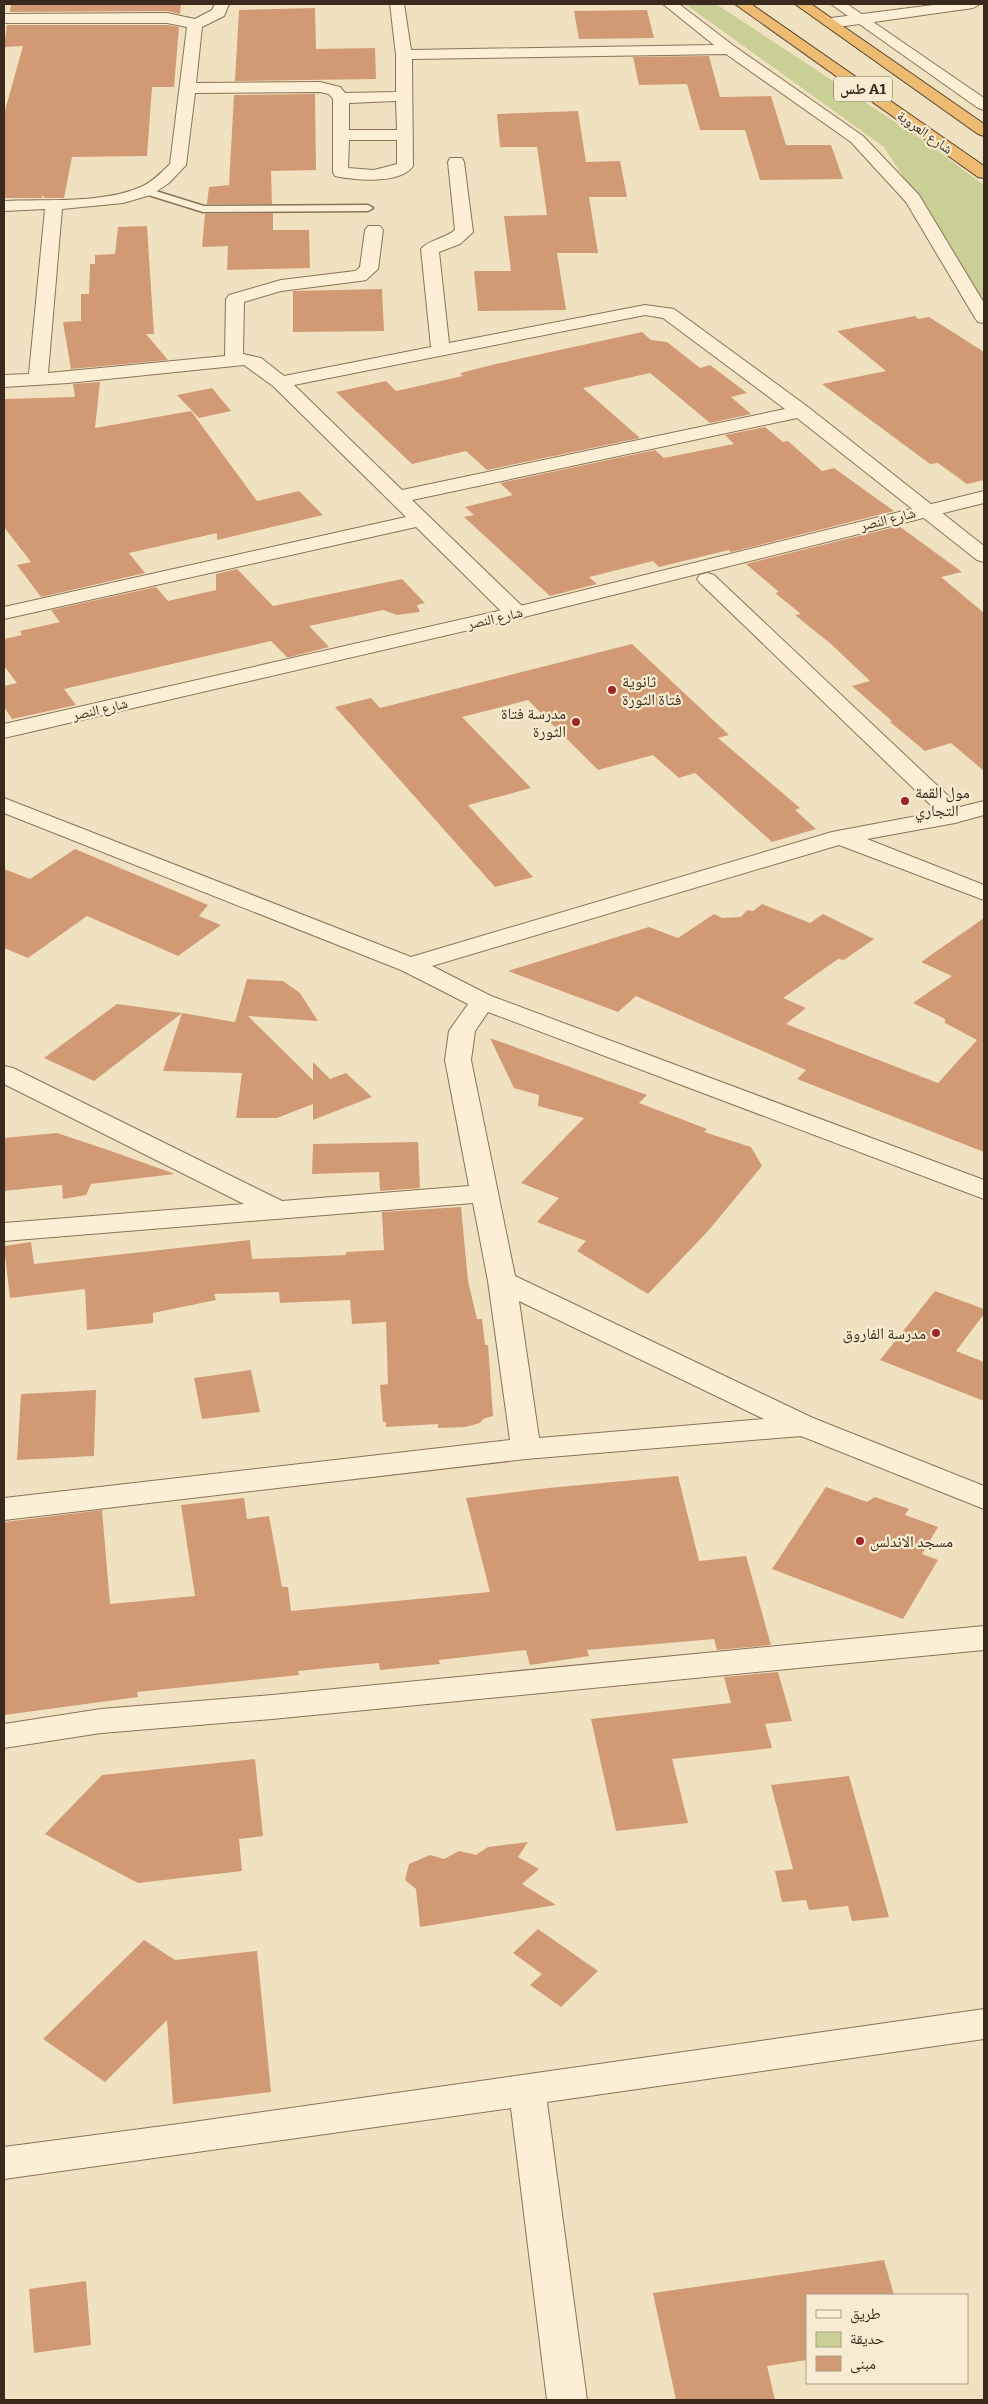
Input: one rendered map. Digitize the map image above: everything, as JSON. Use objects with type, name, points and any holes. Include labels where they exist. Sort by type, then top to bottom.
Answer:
[{"type":"highway","name":"شارع العروبة","points":[[742,4],[984,173]]},
{"type":"highway","name":"طس A1","points":[[802,4],[984,131]]},
{"type":"highway","points":[[775,27],[826,20]]},
{"type":"street","points":[[195,25],[219,13],[222,4]]},
{"type":"street","points":[[188,88],[320,87],[334,90],[341,98],[340,168],[342,172],[349,174],[395,172],[400,170],[406,166],[405,96],[404,55],[397,4]]},
{"type":"street","points":[[670,4],[857,139],[913,198],[984,318]]},
{"type":"street","points":[[826,20],[849,12],[904,4]]},
{"type":"street","points":[[849,12],[973,4]]},
{"type":"street","points":[[849,12],[984,106]]},
{"type":"street","points":[[4,18],[167,18],[185,20],[195,25]]},
{"type":"street","points":[[4,206],[122,199],[146,191],[162,181],[178,165],[195,25]]},
{"type":"street","points":[[404,55],[730,49]]},
{"type":"street","points":[[341,98],[405,96]]},
{"type":"street","points":[[340,135],[405,135]]},
{"type":"street","points":[[441,350],[430,249],[454,240],[464,232],[456,162]]},
{"type":"street","points":[[38,379],[54,204]]},
{"type":"street","points":[[234,359],[235,299],[251,292],[276,286],[360,276],[369,269],[374,230]]},
{"type":"street","points":[[280,382],[645,310],[662,311],[668,313],[802,411],[984,556]]},
{"type":"street","points":[[4,381],[234,359],[254,362],[280,382],[516,613]]},
{"type":"street","points":[[399,497],[802,411]]},
{"type":"street","name":"شارع النصر","points":[[4,731],[516,613],[925,510],[984,497]]},
{"type":"street","name":"شارع النصر","points":[[4,745],[984,514]]},
{"type":"street","points":[[4,613],[420,520]]},
{"type":"street","points":[[707,579],[956,816]]},
{"type":"street","points":[[4,805],[410,965],[482,1000],[984,1190]]},
{"type":"street","points":[[410,965],[840,837],[956,816],[984,808]]},
{"type":"street","points":[[840,837],[984,893]]},
{"type":"street","points":[[482,1000],[462,1031],[458,1060],[502,1281],[526,1449]]},
{"type":"street","points":[[4,1074],[275,1208]]},
{"type":"street","points":[[4,1232],[275,1208],[484,1193]]},
{"type":"street","points":[[502,1281],[802,1426],[984,1498]]},
{"type":"street","points":[[4,1508],[526,1449],[802,1426]]},
{"type":"street","points":[[4,1736],[101,1721],[282,1706],[984,1638]]},
{"type":"street","points":[[4,2163],[984,2024]]},
{"type":"street","points":[[527,2090],[567,2400]]},
{"type":"lane","points":[[146,191],[203,208],[228,210],[368,208]]},
{"type":"green space","points":[[685,4],[716,4],[924,141],[984,185],[984,303],[884,147]]},
{"type":"building","points":[[11,4],[181,4],[180,14],[167,11],[10,12]]},
{"type":"building","points":[[315,8],[316,49],[375,48],[376,79],[235,81],[239,10]]},
{"type":"building","points":[[647,10],[654,38],[579,39],[574,11]]},
{"type":"building","points":[[7,25],[167,25],[179,27],[174,87],[152,87],[147,156],[72,157],[64,198],[44,198],[43,194],[42,198],[4,198],[4,114],[23,46],[4,47]]},
{"type":"building","points":[[709,56],[720,97],[771,96],[786,145],[831,145],[843,179],[760,180],[745,130],[700,130],[687,84],[639,85],[633,57]]},
{"type":"building","points":[[315,94],[316,170],[271,171],[272,204],[207,204],[209,187],[229,185],[234,95]]},
{"type":"building","points":[[578,111],[586,162],[620,161],[627,197],[589,197],[598,253],[557,253],[566,310],[478,311],[474,271],[511,271],[504,216],[547,215],[537,147],[500,147],[497,114]]},
{"type":"building","points":[[273,213],[273,230],[309,230],[310,268],[227,270],[228,246],[202,247],[205,214]]},
{"type":"building","points":[[147,226],[154,334],[146,334],[168,360],[71,369],[63,322],[81,321],[81,294],[89,294],[90,264],[95,264],[95,255],[115,254],[118,227]]},
{"type":"building","points":[[382,289],[384,331],[293,332],[293,291]]},
{"type":"building","points":[[915,316],[918,319],[929,317],[984,352],[984,480],[967,484],[938,463],[930,464],[822,384],[886,371],[837,331]]},
{"type":"building","points":[[642,332],[651,340],[667,342],[700,368],[710,365],[747,393],[731,397],[751,414],[710,423],[650,373],[583,388],[640,438],[487,470],[466,451],[412,464],[336,392],[386,381],[396,391],[463,376],[460,373],[496,364]]},
{"type":"building","points":[[100,382],[95,428],[191,411],[257,501],[299,491],[323,515],[217,540],[217,533],[129,553],[145,573],[41,597],[17,565],[31,562],[4,527],[4,399],[75,397],[73,384]]},
{"type":"building","points":[[212,388],[231,411],[199,418],[177,395]]},
{"type":"building","points":[[765,427],[783,442],[788,441],[822,471],[834,468],[894,511],[731,552],[729,550],[659,567],[653,561],[589,577],[597,584],[550,596],[464,517],[474,515],[465,507],[513,495],[500,483],[655,450],[664,458],[734,444],[725,435]]},
{"type":"building","points":[[899,526],[962,572],[941,577],[984,613],[984,771],[951,743],[925,751],[890,722],[892,721],[852,686],[870,681],[831,644],[795,615],[801,614],[775,593],[779,592],[746,564]]},
{"type":"building","points":[[237,569],[273,606],[402,579],[425,603],[417,605],[420,612],[397,615],[383,610],[309,626],[329,647],[290,657],[287,657],[271,641],[64,689],[76,705],[12,719],[4,707],[4,686],[17,683],[4,666],[4,639],[22,635],[20,631],[60,622],[51,610],[156,587],[168,601],[216,590],[216,574]]},
{"type":"building","points":[[632,644],[729,735],[718,738],[800,808],[795,810],[816,829],[772,842],[695,773],[679,778],[653,755],[598,770],[528,700],[462,717],[531,788],[468,805],[533,877],[495,887],[335,707],[371,698],[380,708]]},
{"type":"building","points":[[75,849],[208,905],[199,916],[221,925],[178,956],[87,916],[28,958],[4,948],[4,869],[30,879]]},
{"type":"building","points":[[762,904],[810,923],[823,914],[874,939],[844,960],[838,959],[783,998],[806,1008],[786,1024],[938,1083],[977,1040],[945,1023],[945,1019],[913,1003],[952,976],[921,962],[984,918],[984,1152],[797,1079],[806,1070],[636,996],[618,1012],[508,971],[649,927],[678,938],[714,914],[722,918],[741,917],[747,910],[753,911]]},
{"type":"building","points":[[247,979],[283,981],[300,993],[318,1021],[248,1016],[313,1080],[313,1062],[330,1079],[346,1073],[372,1097],[313,1120],[313,1104],[277,1118],[236,1118],[242,1073],[163,1071],[182,1013],[235,1022]]},
{"type":"building","points":[[117,1004],[182,1013],[94,1081],[44,1058]]},
{"type":"building","points":[[490,1038],[647,1095],[639,1103],[707,1129],[704,1132],[751,1147],[762,1166],[708,1231],[648,1294],[577,1251],[586,1241],[537,1222],[559,1198],[521,1183],[584,1118],[538,1106],[539,1095],[514,1088]]},
{"type":"building","points":[[57,1133],[175,1174],[91,1184],[86,1195],[63,1199],[62,1185],[4,1191],[4,1138]]},
{"type":"building","points":[[418,1142],[420,1188],[380,1191],[379,1172],[312,1174],[313,1144]]},
{"type":"building","points":[[461,1207],[468,1281],[477,1319],[482,1319],[485,1345],[488,1345],[493,1416],[483,1419],[480,1423],[465,1427],[438,1428],[438,1424],[386,1427],[386,1422],[383,1422],[380,1385],[388,1384],[386,1322],[352,1324],[350,1300],[280,1303],[279,1292],[214,1294],[216,1300],[153,1313],[153,1323],[87,1330],[85,1289],[10,1298],[4,1246],[31,1242],[34,1264],[250,1240],[252,1259],[346,1255],[346,1252],[384,1250],[382,1212]]},
{"type":"building","name":"مدرسة الفاروق","points":[[935,1291],[984,1309],[984,1314],[956,1351],[984,1362],[984,1401],[880,1360]]},
{"type":"building","points":[[251,1370],[260,1412],[202,1419],[194,1378]]},
{"type":"building","points":[[96,1390],[94,1456],[17,1460],[21,1394]]},
{"type":"building","points":[[678,1476],[699,1561],[746,1556],[771,1645],[717,1650],[714,1639],[587,1650],[589,1656],[530,1665],[526,1650],[439,1660],[440,1664],[380,1670],[379,1663],[298,1671],[299,1675],[137,1692],[138,1697],[4,1715],[4,1522],[102,1510],[110,1604],[195,1596],[181,1505],[244,1498],[247,1519],[269,1516],[282,1587],[288,1587],[291,1611],[490,1592],[466,1498]]},
{"type":"building","name":"مسجد الاندلس","points":[[826,1487],[867,1502],[875,1497],[909,1509],[905,1515],[938,1527],[922,1554],[938,1560],[903,1619],[772,1569]]},
{"type":"building","points":[[778,1672],[792,1721],[765,1724],[772,1748],[672,1759],[688,1823],[616,1831],[591,1719],[731,1703],[724,1677]]},
{"type":"building","points":[[255,1759],[263,1836],[239,1839],[242,1871],[138,1883],[45,1834],[102,1775]]},
{"type":"building","points":[[849,1776],[889,1917],[852,1921],[848,1906],[809,1910],[806,1900],[782,1902],[775,1871],[793,1869],[771,1785]]},
{"type":"building","points":[[528,1842],[518,1857],[539,1869],[522,1884],[556,1905],[420,1927],[416,1889],[405,1880],[409,1864],[430,1855],[444,1859],[459,1851],[476,1855],[488,1847]]},
{"type":"building","points":[[538,1929],[598,1971],[561,2007],[530,1985],[542,1974],[513,1953]]},
{"type":"building","points":[[144,1940],[175,1960],[257,1951],[271,2092],[173,2104],[167,2020],[105,2082],[43,2039]]},
{"type":"building","points":[[884,2260],[894,2294],[806,2294],[806,2360],[767,2366],[775,2400],[676,2400],[653,2293]]},
{"type":"building","points":[[86,2281],[91,2345],[34,2353],[29,2289]]},
{"type":"place","name":"ثانوية فتاة الثورة","points":[[612,690]]},
{"type":"place","name":"مدرسة فتاة الثورة","points":[[576,722]]},
{"type":"place","name":"مول القمة التجاري","points":[[905,801]]},
{"type":"place","name":"مدرسة الفاروق","points":[[936,1333]]},
{"type":"place","name":"مسجد الاندلس","points":[[860,1541]]}]
